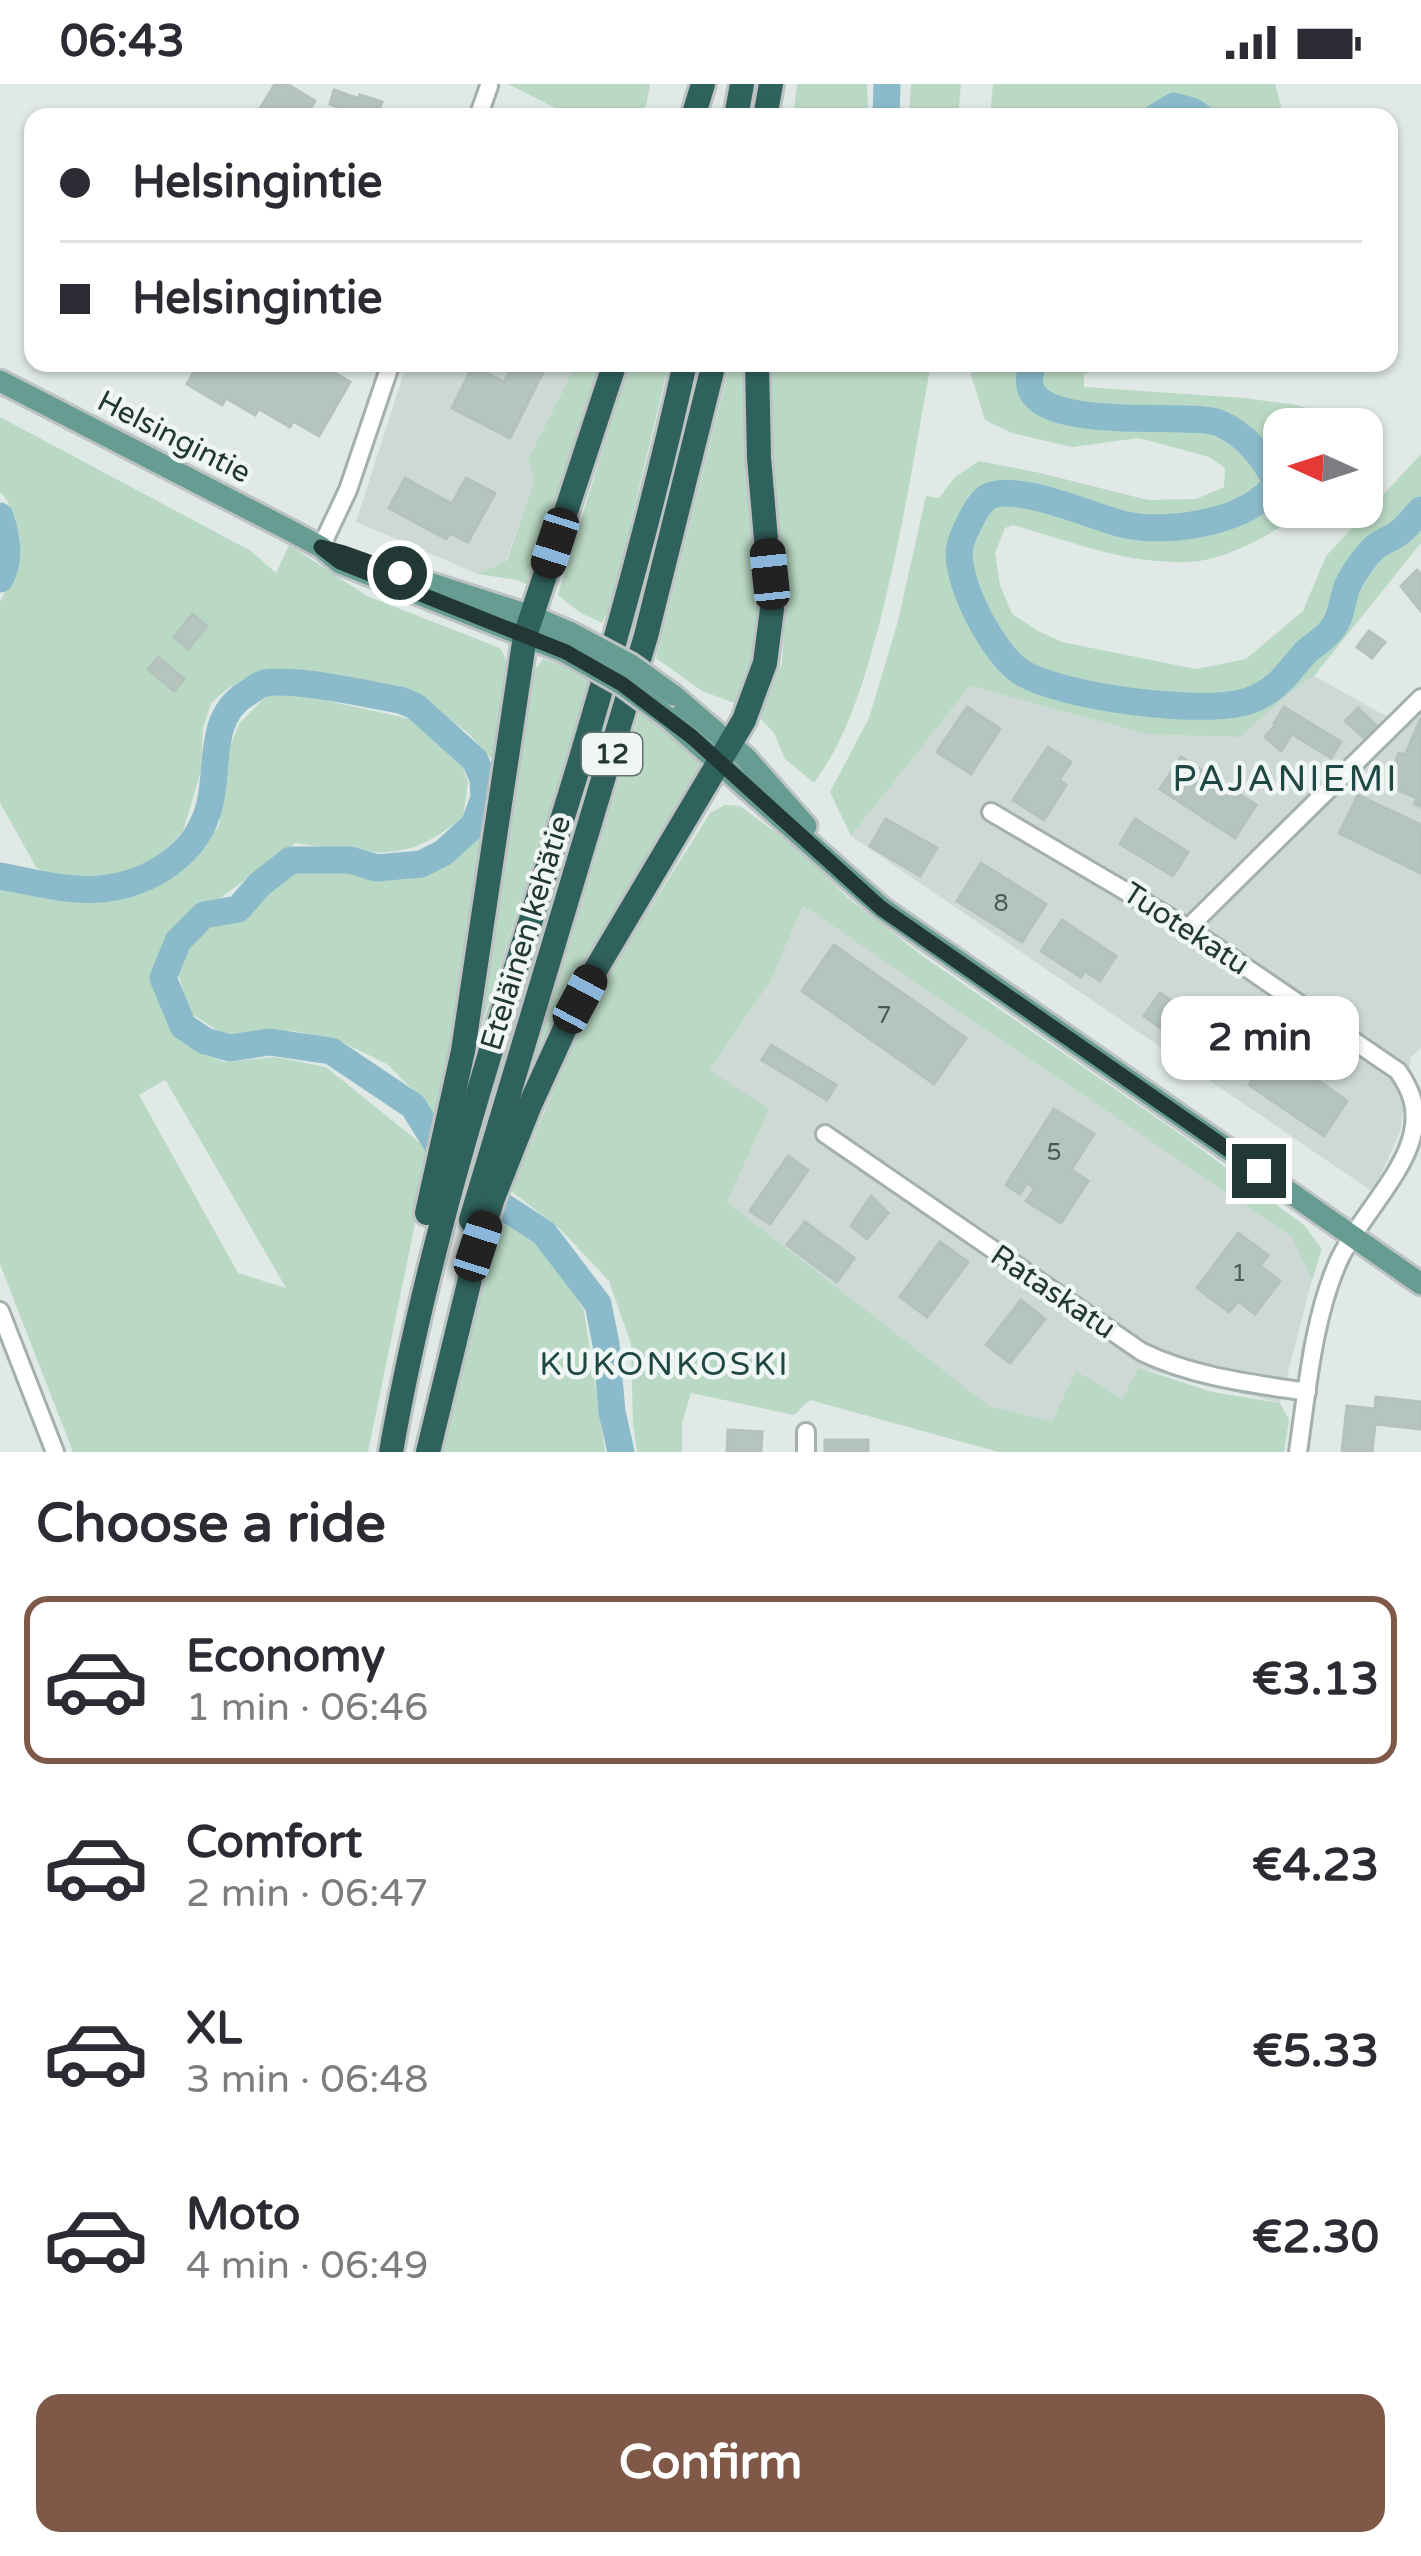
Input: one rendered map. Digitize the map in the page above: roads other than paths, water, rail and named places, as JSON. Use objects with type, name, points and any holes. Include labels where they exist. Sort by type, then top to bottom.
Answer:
[{"type":"highway","points":[[459,1116],[463,1051],[528,626],[612,372]]},
{"type":"highway","name":"Eteläinen kehätie","points":[[389,1452],[434,1215],[459,1116],[620,625],[683,372]]},
{"type":"highway","name":"Eteläinen kehätie","points":[[424,1452],[472,1241],[646,636],[712,372]]},
{"type":"highway","points":[[502,1146],[584,990],[751,704],[771,636],[757,372]]},
{"type":"main road","name":"Helsingintie","points":[[0,381],[321,547],[568,643],[622,684],[670,706],[724,752],[796,834],[881,908],[1421,1284]]},
{"type":"street","points":[[321,547],[348,490],[388,372]]},
{"type":"street","points":[[1188,928],[1421,698]]},
{"type":"street","name":"Tuotekatu","points":[[991,812],[1188,928],[1398,1071],[1412,1091],[1413,1135],[1406,1155],[1352,1237]]},
{"type":"street","name":"Rataskatu","points":[[825,1135],[1142,1352],[1213,1377],[1306,1392]]},
{"type":"street","points":[[1298,1452],[1325,1300],[1352,1237]]},
{"type":"street","points":[[0,1311],[49,1450]]},
{"type":"street","points":[[806,1432],[806,1452]]},
{"type":"waterway","points":[[886,108],[887,84]]},
{"type":"waterway","points":[[1171,108],[1181,108]]},
{"type":"waterway","points":[[1032,372],[1030,387],[1043,403],[1068,412],[1219,423],[1253,448],[1276,483],[1264,496],[1229,516],[1164,528],[1126,525],[1034,497],[998,494],[985,499],[961,542],[963,577],[999,650],[1021,672],[1040,681],[1100,696],[1170,705],[1231,705],[1261,696],[1329,633],[1362,562],[1421,510]]},
{"type":"waterway","points":[[0,516],[7,548],[0,579]]},
{"type":"waterway","points":[[0,876],[89,890],[137,881],[170,863],[204,821],[226,716],[234,704],[262,684],[310,684],[400,700],[415,706],[475,760],[484,798],[474,825],[443,853],[421,864],[376,868],[350,860],[291,860],[238,909],[204,915],[178,941],[163,978],[183,1026],[205,1041],[230,1048],[269,1042],[331,1051],[413,1106],[448,1162],[472,1186],[544,1233],[598,1304],[621,1452]]},
{"type":"district","name":"PAJANIEMI","points":[[1286,779]]},
{"type":"district","name":"KUKONKOSKI","points":[[665,1364]]}]
